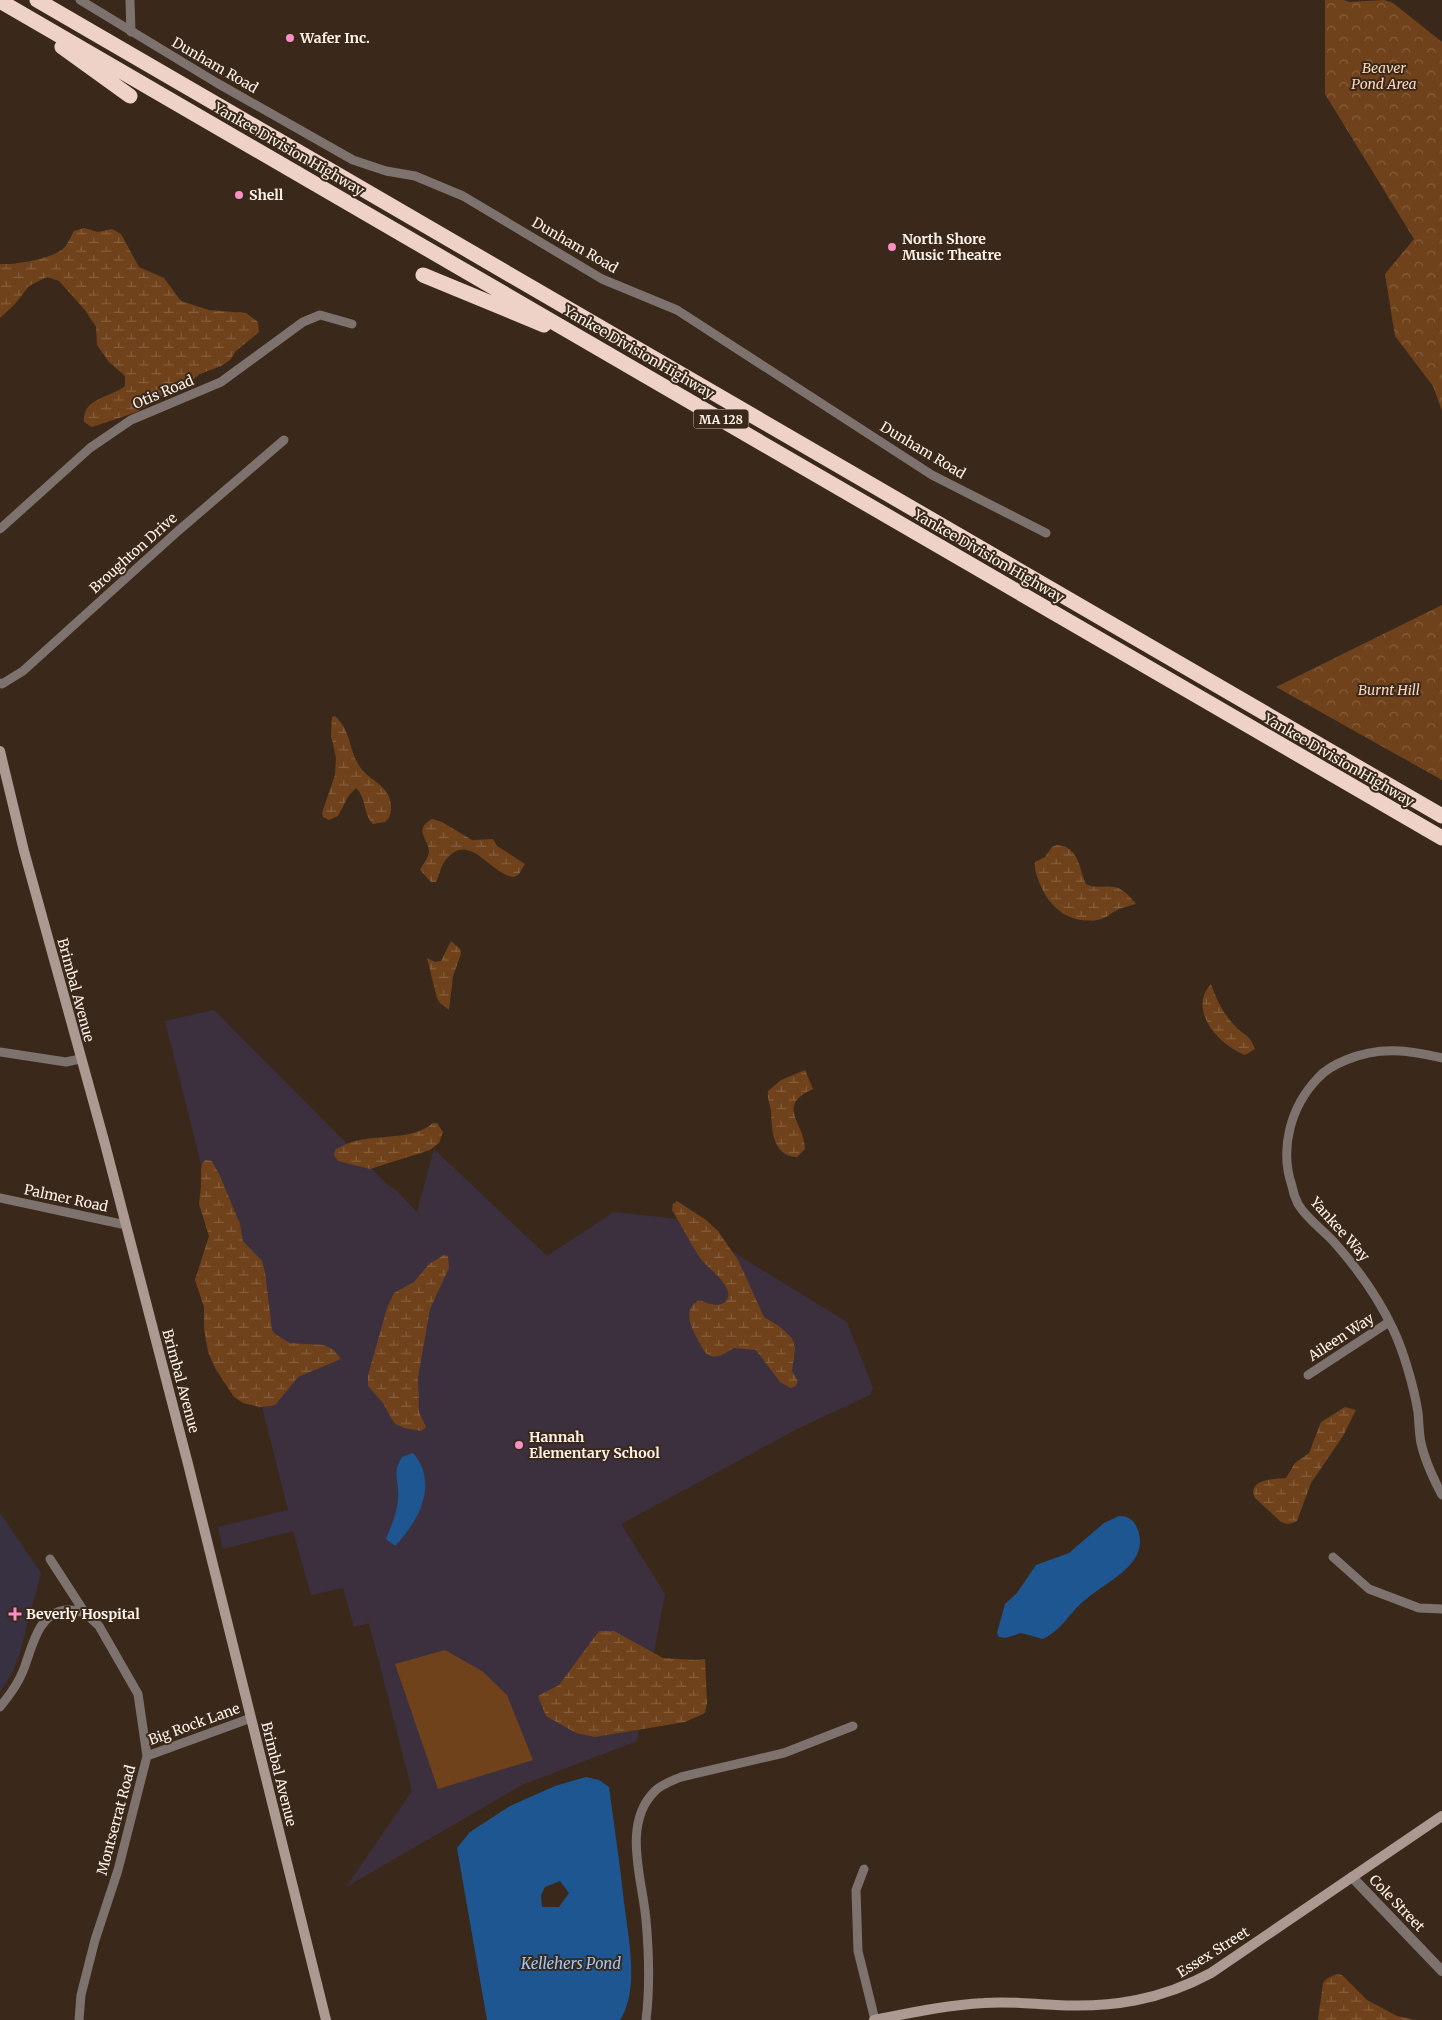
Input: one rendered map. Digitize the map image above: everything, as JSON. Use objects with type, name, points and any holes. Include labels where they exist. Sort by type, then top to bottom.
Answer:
[{"type":"highway","name":"Yankee Division Highway","points":[[37,0],[1442,816]]},
{"type":"highway","name":"Yankee Division Highway","points":[[0,2],[604,350],[1442,838]]},
{"type":"highway","points":[[0,7],[68,51],[130,96]]},
{"type":"highway","points":[[423,274],[604,350]]},
{"type":"main road","name":"Brimbal Avenue","points":[[0,752],[2,768],[126,1224],[188,1464],[326,2020]]},
{"type":"main road","name":"Essex Street","points":[[874,2020],[947,2007],[983,2003],[1090,2006],[1134,2002],[1180,1989],[1210,1972],[1442,1816]]},
{"type":"street","name":"Dunham Road","points":[[80,0],[308,136],[353,160],[386,171],[415,176],[463,196],[602,279],[677,310],[932,475],[1046,533]]},
{"type":"street","points":[[130,0],[131,32]]},
{"type":"street","name":"Otis Road","points":[[0,529],[90,448],[131,420],[220,382],[302,322],[320,315],[352,324]]},
{"type":"street","name":"Broughton Drive","points":[[0,683],[2,684],[22,671],[178,531],[284,440]]},
{"type":"street","name":"Yankee Way","points":[[1442,1058],[1415,1051],[1390,1050],[1362,1053],[1322,1073],[1306,1090],[1289,1129],[1286,1164],[1297,1202],[1310,1220],[1333,1240],[1361,1274],[1389,1322],[1403,1355],[1418,1411],[1421,1443],[1431,1474],[1442,1495]]},
{"type":"street","points":[[0,1052],[66,1062],[80,1059]]},
{"type":"street","name":"Palmer Road","points":[[0,1198],[126,1224]]},
{"type":"street","name":"Aileen Way","points":[[1308,1375],[1389,1322]]},
{"type":"street","points":[[1333,1558],[1369,1588],[1418,1608],[1442,1609]]},
{"type":"street","name":"Montserrat Road","points":[[50,1559],[85,1613],[99,1626],[138,1694],[147,1756],[118,1870],[95,1940],[81,1995],[79,2020]]},
{"type":"street","points":[[0,1707],[10,1695],[23,1671],[30,1649],[40,1628],[50,1615],[66,1610],[85,1613]]},
{"type":"street","name":"Big Rock Lane","points":[[147,1756],[251,1718]]},
{"type":"street","points":[[646,2020],[648,1960],[646,1919],[636,1838],[639,1819],[646,1803],[655,1791],[666,1783],[681,1777],[784,1753],[853,1726]]},
{"type":"street","points":[[864,1869],[856,1890],[858,1950],[874,2020]]},
{"type":"street","name":"Cole Street","points":[[1352,1877],[1442,1971]]},
{"type":"shaded area","name":"Hannah Elementary School","points":[[214,1010],[417,1212],[434,1149],[547,1256],[614,1212],[679,1219],[847,1322],[873,1388],[870,1395],[799,1428],[621,1524],[665,1594],[637,1741],[522,1785],[346,1887],[412,1791],[369,1623],[354,1627],[343,1588],[311,1595],[293,1531],[223,1549],[218,1527],[288,1510],[165,1021]]},
{"type":"shaded area","name":"Beverly Hospital","points":[[0,1513],[41,1573],[19,1656],[11,1675],[0,1692]]},
{"type":"green space","name":"Beaver Pond Area","points":[[1325,0],[1344,0],[1349,2],[1384,0],[1393,3],[1442,42],[1442,411],[1433,386],[1395,336],[1385,274],[1414,239],[1325,94]]},
{"type":"green space","points":[[84,228],[98,232],[112,229],[121,234],[139,267],[164,278],[181,301],[209,310],[246,313],[258,322],[259,332],[236,351],[230,360],[221,366],[200,374],[186,385],[158,398],[137,412],[92,427],[84,422],[87,408],[92,403],[125,386],[125,376],[109,362],[97,345],[96,327],[85,310],[59,281],[47,277],[29,286],[15,304],[0,318],[0,264],[24,262],[43,258],[58,252],[64,248],[74,231]]},
{"type":"green space","name":"Burnt Hill","points":[[1442,605],[1442,780],[1276,687]]},
{"type":"green space","points":[[335,716],[347,734],[353,754],[360,767],[387,792],[390,798],[391,812],[385,822],[373,824],[368,816],[362,797],[356,788],[349,795],[338,816],[329,820],[323,817],[322,813],[335,775],[336,758],[331,735],[332,717]]},
{"type":"green space","points":[[432,819],[442,822],[472,840],[493,839],[497,846],[525,864],[519,874],[514,877],[496,869],[470,851],[461,850],[452,854],[443,864],[436,882],[431,882],[420,870],[429,853],[422,831],[426,823]]},
{"type":"green space","points":[[1057,845],[1070,849],[1074,854],[1086,884],[1120,889],[1136,904],[1119,909],[1097,920],[1087,921],[1069,917],[1055,907],[1044,893],[1037,876],[1035,862],[1045,857],[1052,847]]},
{"type":"green space","points":[[451,941],[460,949],[461,954],[453,976],[449,1010],[437,998],[427,958],[435,962],[441,961]]},
{"type":"green space","points":[[1211,984],[1227,1016],[1253,1044],[1255,1049],[1245,1055],[1225,1043],[1209,1026],[1204,1015],[1203,1005],[1205,994]]},
{"type":"green space","points":[[805,1070],[813,1089],[802,1095],[794,1108],[794,1115],[805,1149],[797,1157],[783,1152],[778,1147],[773,1133],[768,1091],[781,1080]]},
{"type":"green space","points":[[433,1123],[437,1123],[443,1132],[439,1143],[430,1150],[370,1169],[338,1161],[334,1155],[335,1150],[347,1144],[373,1138],[412,1134],[423,1130]]},
{"type":"green space","points":[[206,1160],[212,1161],[220,1176],[240,1224],[243,1241],[262,1261],[272,1330],[290,1343],[324,1345],[334,1350],[341,1359],[298,1377],[276,1404],[272,1406],[260,1407],[243,1403],[234,1397],[215,1368],[208,1352],[204,1329],[204,1307],[195,1280],[209,1236],[199,1204],[201,1169],[202,1163]]},
{"type":"green space","points":[[677,1201],[706,1220],[718,1231],[738,1260],[764,1317],[779,1326],[792,1338],[795,1348],[792,1371],[798,1381],[796,1386],[791,1388],[780,1382],[756,1350],[734,1348],[719,1356],[711,1356],[704,1351],[693,1331],[689,1317],[690,1311],[699,1300],[712,1304],[722,1304],[728,1297],[728,1291],[720,1278],[700,1258],[672,1210],[673,1204]]},
{"type":"green space","points":[[444,1255],[448,1256],[449,1268],[430,1309],[418,1377],[419,1412],[426,1427],[421,1431],[404,1428],[394,1423],[383,1403],[368,1386],[368,1375],[387,1308],[394,1293],[414,1282],[429,1264]]},
{"type":"green space","points":[[1345,1407],[1356,1410],[1343,1436],[1311,1483],[1297,1521],[1289,1524],[1281,1522],[1255,1498],[1254,1487],[1263,1481],[1286,1478],[1295,1463],[1309,1453],[1321,1422]]},
{"type":"green space","points":[[599,1631],[614,1631],[663,1658],[705,1659],[707,1703],[705,1713],[685,1722],[595,1737],[576,1733],[546,1716],[538,1696],[559,1685]]},
{"type":"green space","points":[[445,1650],[482,1671],[507,1695],[533,1760],[438,1789],[395,1664]]},
{"type":"green space","points":[[1337,1974],[1342,1975],[1367,2000],[1397,2016],[1415,2020],[1318,2020],[1323,1983],[1326,1979]]},
{"type":"water","points":[[413,1453],[421,1465],[425,1477],[423,1501],[412,1525],[395,1546],[386,1539],[394,1520],[397,1505],[396,1474],[402,1457]]},
{"type":"water","points":[[1119,1516],[1128,1518],[1137,1528],[1140,1541],[1138,1552],[1133,1562],[1079,1605],[1061,1626],[1043,1639],[1021,1633],[1005,1638],[999,1637],[997,1633],[1005,1604],[1017,1593],[1036,1565],[1069,1553],[1104,1523]]},
{"type":"water","name":"Kellehers Pond","points":[[586,1777],[599,1780],[609,1787],[630,1947],[630,1993],[626,2007],[620,2020],[487,2020],[457,1848],[470,1832],[510,1806],[555,1786]],"holes":[[[560,1881],[569,1893],[559,1907],[542,1907],[541,1895],[545,1887]]]},
{"type":"place","name":"Wafer Inc.","points":[[290,38]]},
{"type":"place","name":"Shell","points":[[239,195]]},
{"type":"place","name":"North Shore Music Theatre","points":[[892,247]]},
{"type":"place","name":"Hannah Elementary School","points":[[519,1445]]},
{"type":"place","name":"Beverly Hospital","points":[[15,1614]]}]
